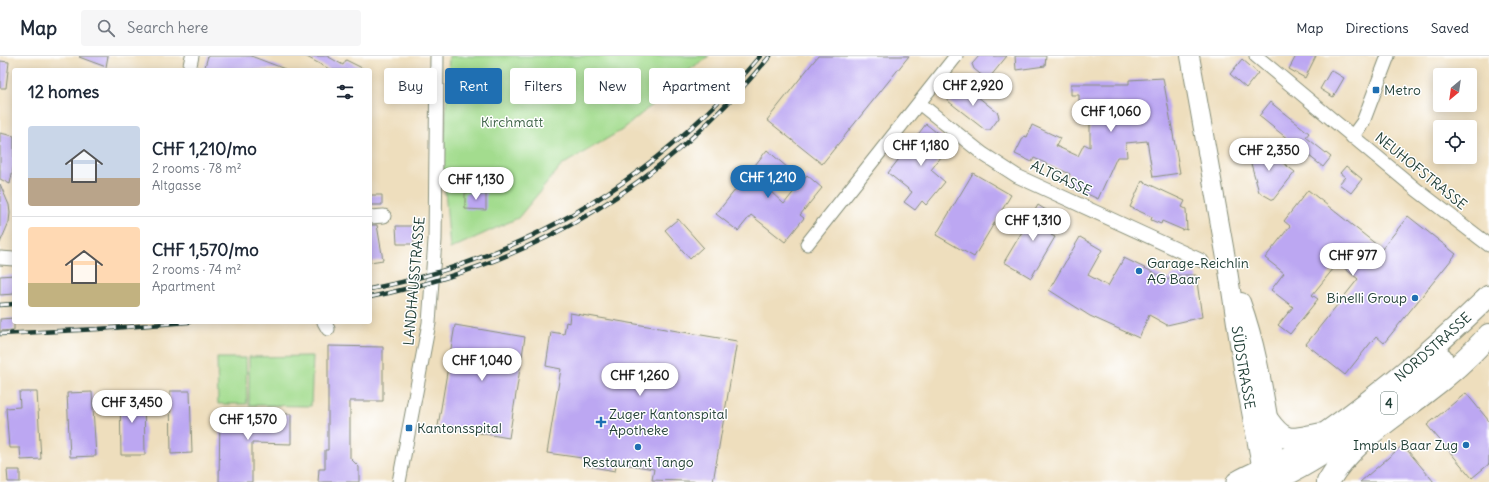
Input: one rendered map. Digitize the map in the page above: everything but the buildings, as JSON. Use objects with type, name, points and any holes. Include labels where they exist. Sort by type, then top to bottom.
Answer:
[{"type":"highway","points":[[1328,482],[1336,469],[1353,449],[1446,377],[1489,335]]},
{"type":"main road","name":"SÜDSTRASSE","points":[[1190,56],[1227,264],[1243,370],[1272,476]]},
{"type":"main road","name":"SÜDSTRASSE","points":[[1227,264],[1249,326],[1258,361],[1268,420],[1272,476]]},
{"type":"main road","name":"NORDSTRASSE","points":[[1272,476],[1323,434],[1411,366],[1489,296]]},
{"type":"main road","name":"NORDSTRASSE","points":[[1272,476],[1300,468],[1383,409],[1489,314]]},
{"type":"main road","points":[[1268,420],[1276,431],[1286,438],[1292,439],[1323,434]]},
{"type":"main road","name":"4","points":[[1237,482],[1272,476]]},
{"type":"street","points":[[189,68],[192,56]]},
{"type":"street","name":"LANDHAUSSTRASSE","points":[[399,482],[429,324],[435,240],[437,56]]},
{"type":"street","points":[[807,244],[956,56]]},
{"type":"street","name":"NEUHOFSTRASSE","points":[[1256,56],[1423,195],[1489,245]]},
{"type":"street","name":"NEUHOFSTRASSE","points":[[1352,136],[1363,122],[1388,56]]},
{"type":"street","name":"ALTGASSE","points":[[919,103],[983,154],[1017,176],[1202,260]]},
{"type":"street","points":[[372,217],[384,216]]},
{"type":"street","points":[[0,258],[12,259]]},
{"type":"green space","name":"Kirchmatt","points":[[449,56],[709,56],[692,68],[649,68],[649,104],[653,104],[622,130],[562,165],[518,218],[450,249],[443,166],[446,104],[502,104],[502,68],[448,68]]},
{"type":"green space","points":[[313,356],[311,406],[249,405],[249,357]]},
{"type":"green space","points":[[217,358],[246,358],[247,404],[218,404]]},
{"type":"railway","points":[[372,289],[428,275],[483,257],[536,234],[586,207],[633,175],[678,140],[720,100],[760,56]]},
{"type":"railway","points":[[372,296],[430,282],[487,263],[541,240],[592,212],[640,180],[685,144],[729,102],[770,56]]},
{"type":"railway","points":[[0,305],[12,304]]},
{"type":"railway","points":[[0,334],[163,324]]},
{"type":"place","name":"Metro","points":[[1376,90]]},
{"type":"place","name":"Garage-Reichlin AG Baar","points":[[1139,271]]},
{"type":"place","name":"Binelli Group","points":[[1415,298]]},
{"type":"place","name":"Zuger Kantonspital Apotheke","points":[[601,422]]},
{"type":"place","name":"Kantonsspital","points":[[409,428]]},
{"type":"place","name":"Impuls Baar Zug","points":[[1466,445]]},
{"type":"place","name":"Restaurant Tango","points":[[638,447]]}]
